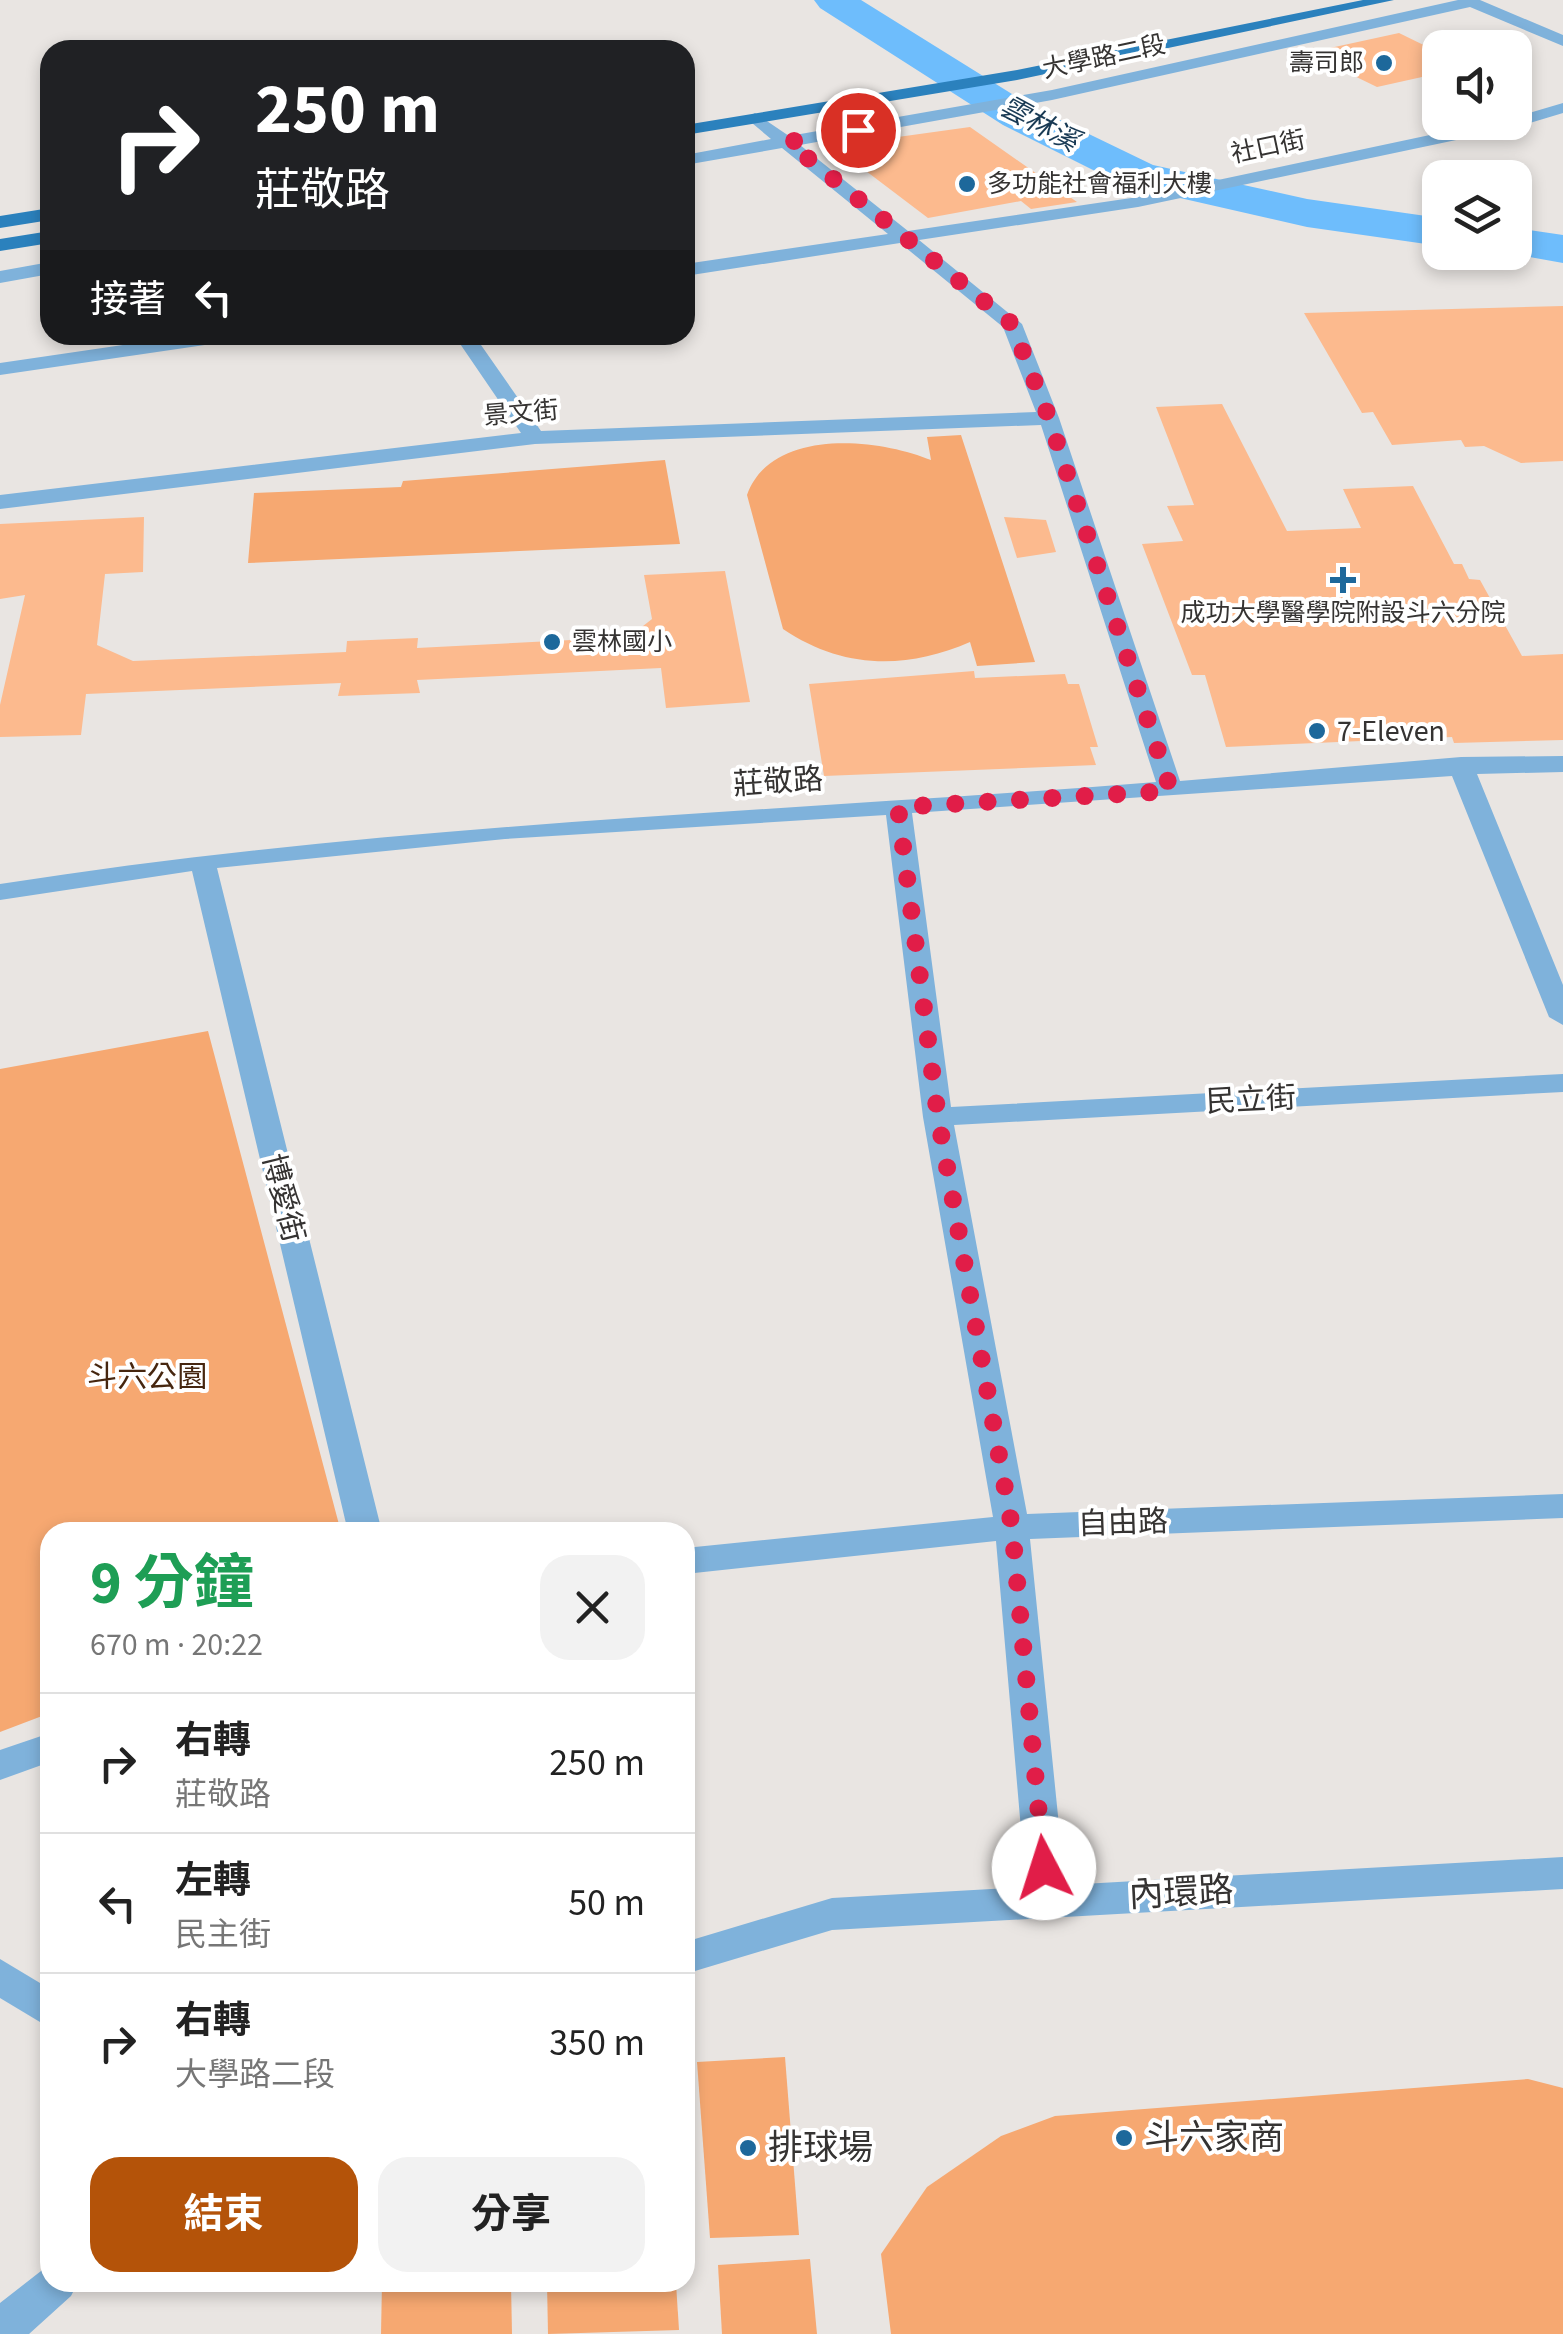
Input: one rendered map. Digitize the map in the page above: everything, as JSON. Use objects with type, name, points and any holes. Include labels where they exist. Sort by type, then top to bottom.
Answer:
[{"type":"main road","name":"大學路二段","points":[[695,128],[1016,74],[1386,0]]},
{"type":"main road","name":"大學路二段","points":[[1099,39],[1250,8]]},
{"type":"main road","points":[[902,74],[968,64]]},
{"type":"main road","points":[[742,100],[761,97]]},
{"type":"main road","points":[[0,222],[40,216]]},
{"type":"main road","points":[[0,246],[40,239]]},
{"type":"street","points":[[1469,1],[1563,41]]},
{"type":"street","name":"大學路二段","points":[[695,158],[1052,95],[1469,1]]},
{"type":"street","name":"社口街","points":[[695,269],[1138,202],[1563,108]]},
{"type":"street","points":[[755,118],[1012,324],[1049,418],[1171,791]]},
{"type":"street","points":[[0,277],[40,270]]},
{"type":"street","points":[[0,368],[162,345]]},
{"type":"street","points":[[471,345],[535,438]]},
{"type":"street","name":"景文街","points":[[0,502],[535,438],[1049,418]]},
{"type":"street","name":"莊敬路","points":[[4,883],[388,840],[1171,791],[1462,765],[1563,764]]},
{"type":"street","points":[[1462,765],[1511,898],[1563,1018]]},
{"type":"street","points":[[898,807],[938,1117],[1012,1527],[1047,1900]]},
{"type":"street","name":"博愛街","points":[[203,863],[363,1522]]},
{"type":"street","name":"民立街","points":[[938,1117],[1563,1082]]},
{"type":"street","name":"自由路","points":[[695,1560],[1012,1527],[1563,1506]]},
{"type":"street","points":[[0,1765],[40,1751]]},
{"type":"street","name":"內環路","points":[[695,1955],[832,1914],[1563,1873]]},
{"type":"street","points":[[0,1976],[40,2005]]},
{"type":"street","points":[[0,2330],[44,2292]]},
{"type":"green space","points":[[961,435],[1035,662],[977,666],[970,642],[898,661],[851,658],[828,652],[783,629],[747,495],[760,473],[778,458],[802,448],[828,444],[883,447],[931,460],[927,437]]},
{"type":"green space","points":[[665,460],[680,544],[248,563],[254,493],[401,487],[403,481]]},
{"type":"green space","name":"斗六公園","points":[[208,1031],[338,1522],[40,1522],[40,1717],[0,1732],[0,1069]]},
{"type":"green space","name":"排球場","points":[[785,2057],[799,2235],[710,2238],[697,2062]]},
{"type":"green space","points":[[1528,2079],[1563,2088],[1563,2334],[891,2334],[881,2254],[927,2187],[1001,2136],[1055,2116]]},
{"type":"green space","name":"排球場","points":[[810,2259],[817,2334],[722,2334],[718,2265]]},
{"type":"green space","points":[[382,2292],[511,2292],[512,2334],[381,2334]]},
{"type":"green space","points":[[547,2292],[677,2292],[679,2330],[548,2334]]},
{"type":"building","name":"壽司郎","points":[[1399,33],[1422,44],[1422,77],[1377,87],[1307,53]]},
{"type":"building","name":"多功能社會福利大樓","points":[[970,127],[1077,202],[1031,209],[1021,201],[928,218],[833,146]]},
{"type":"building","points":[[1563,306],[1563,461],[1521,463],[1484,446],[1465,447],[1461,440],[1392,445],[1373,412],[1362,413],[1304,313]]},
{"type":"building","points":[[1222,404],[1287,531],[1361,528],[1343,489],[1413,486],[1454,564],[1462,564],[1469,579],[1480,580],[1522,656],[1563,654],[1563,740],[1454,743],[1452,737],[1226,747],[1205,675],[1192,675],[1142,544],[1183,541],[1167,506],[1194,505],[1156,407]]},
{"type":"building","points":[[144,517],[143,572],[105,574],[97,645],[133,661],[346,652],[347,641],[418,638],[417,648],[629,637],[652,619],[644,575],[725,571],[750,702],[666,708],[661,668],[417,680],[420,693],[338,696],[341,683],[86,694],[81,735],[0,737],[0,705],[25,595],[0,599],[0,524]]},
{"type":"building","points":[[1004,517],[1046,520],[1056,552],[1017,558]]},
{"type":"building","points":[[974,671],[975,678],[1065,674],[1068,684],[1079,684],[1098,747],[1090,747],[1096,765],[824,776],[809,684]]},
{"type":"waterway","name":"雲林溪","points":[[834,0],[1018,116],[1139,175],[1307,213],[1422,229]]},
{"type":"waterway","name":"雲林溪","points":[[1532,244],[1563,249]]},
{"type":"place","name":"壽司郎","points":[[1384,63]]},
{"type":"place","name":"多功能社會福利大樓","points":[[967,184]]},
{"type":"place","name":"成功大學醫學院附設斗六分院","points":[[1343,580]]},
{"type":"place","name":"雲林國小","points":[[552,642]]},
{"type":"place","name":"7-Eleven","points":[[1317,731]]},
{"type":"place","name":"斗六家商","points":[[1124,2138]]},
{"type":"place","name":"排球場","points":[[748,2148]]},
{"type":"route","points":[[858,130],[788,142],[1012,324],[1049,418],[1171,791],[898,807],[938,1117],[1012,1527],[1044,1868]]}]
